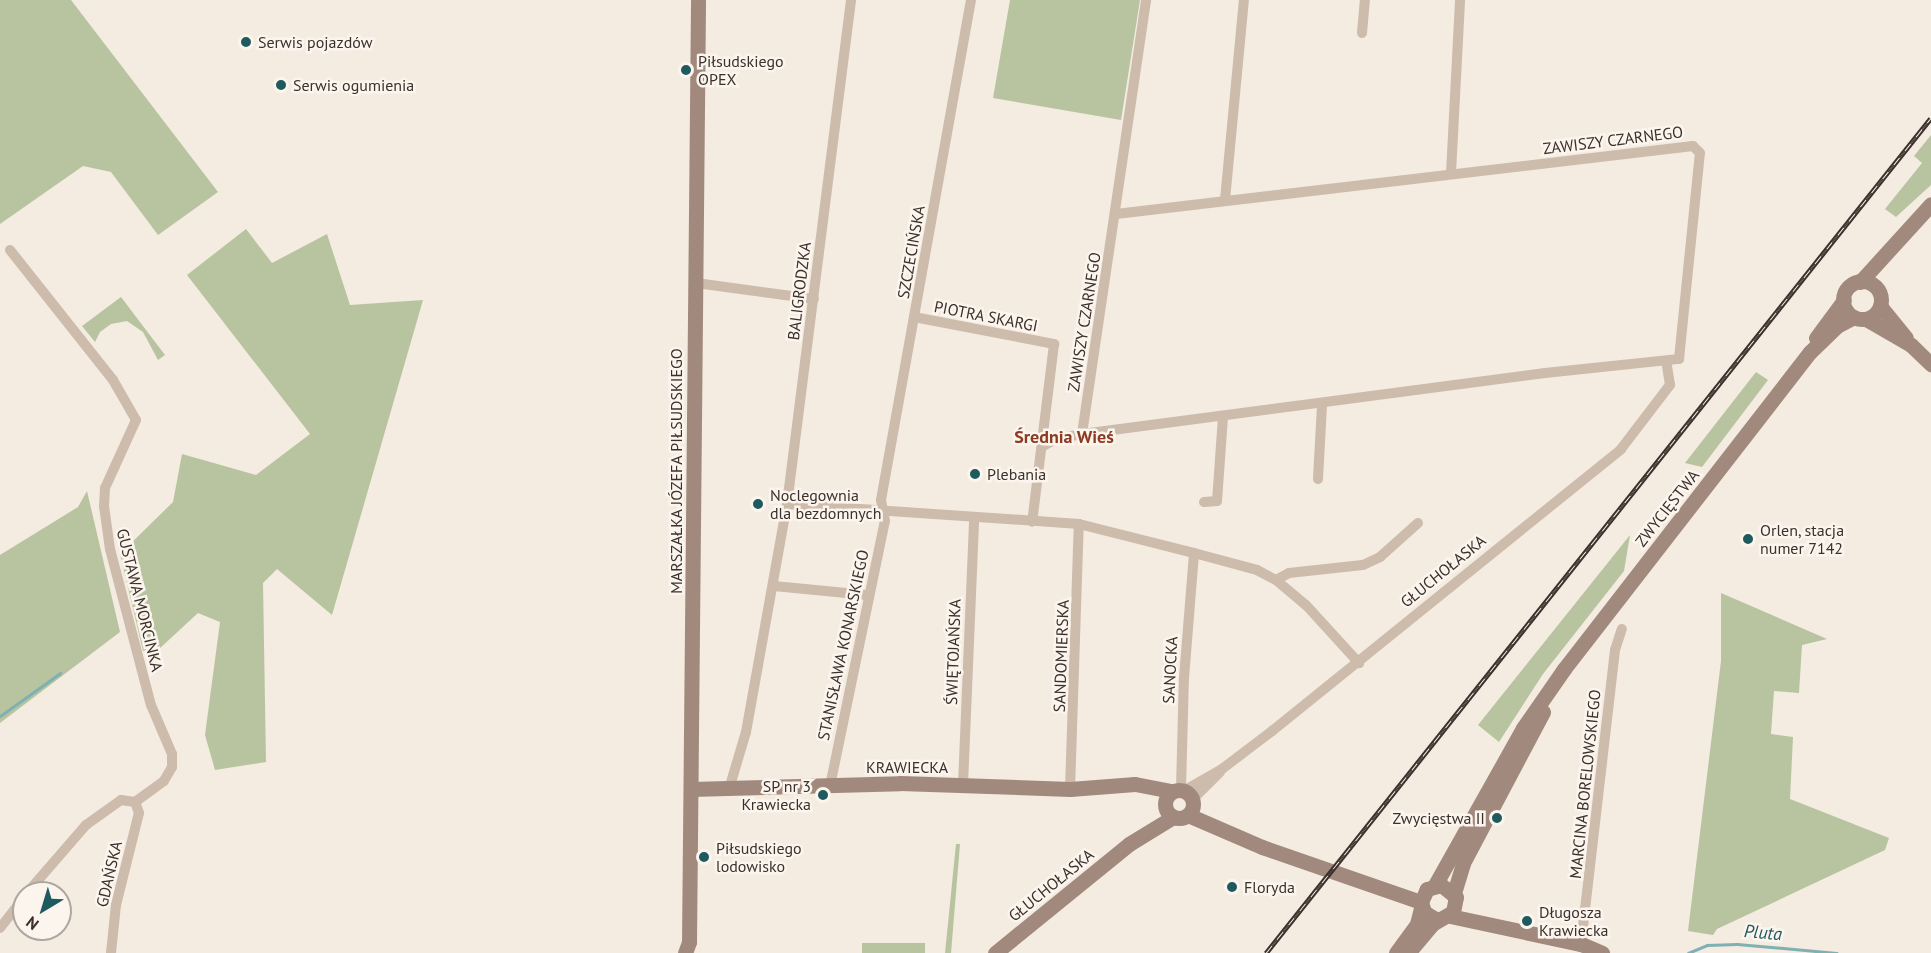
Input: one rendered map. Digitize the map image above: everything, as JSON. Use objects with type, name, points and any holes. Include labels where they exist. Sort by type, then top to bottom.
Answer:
[{"type":"main road","name":"MARSZAŁKA JÓZEFA PIŁSUDSKIEGO","points":[[689,949],[698,0]]},
{"type":"main road","points":[[1911,345],[1860,318],[1844,300],[1847,290],[1860,282],[1931,204]]},
{"type":"main road","points":[[1894,244],[1877,289],[1880,306],[1911,345],[1931,364]]},
{"type":"main road","points":[[1860,282],[1877,289]]},
{"type":"main road","name":"ZWYCIĘSTWA","points":[[1810,352],[1817,334],[1844,300]]},
{"type":"main road","points":[[1860,318],[1880,306]]},
{"type":"main road","name":"ZWYCIĘSTWA","points":[[1436,885],[1529,716],[1810,352],[1837,326],[1860,318]]},
{"type":"main road","name":"ZWYCIĘSTWA","points":[[1455,895],[1463,863],[1553,687]]},
{"type":"main road","name":"KRAWIECKA","points":[[691,789],[963,785],[1070,789],[1124,787],[1135,784],[1179,802],[1237,835],[1421,905]]},
{"type":"main road","name":"GŁUCHOŁASKA","points":[[995,953],[1179,802]]},
{"type":"main road","points":[[1396,953],[1417,924],[1423,893],[1436,885],[1446,886],[1455,895],[1512,928]]},
{"type":"main road","points":[[1408,953],[1456,908],[1455,895]]},
{"type":"main road","points":[[1421,905],[1443,918],[1512,928],[1581,944],[1602,953]]},
{"type":"street","name":"BALIGRODZKA","points":[[729,789],[746,732],[787,504],[851,0]]},
{"type":"street","name":"SZCZECIŃSKA","points":[[883,510],[881,500],[971,0]]},
{"type":"street","name":"ZAWISZY CZARNEGO","points":[[1082,434],[1146,0]]},
{"type":"street","points":[[1225,200],[1244,0]]},
{"type":"street","points":[[1362,33],[1365,0]]},
{"type":"street","points":[[1451,173],[1460,0]]},
{"type":"street","name":"ZAWISZY CZARNEGO","points":[[1116,214],[1451,173],[1697,148],[1682,346],[1679,359],[1666,361]]},
{"type":"street","name":"GUSTAWA MORCINKA","points":[[10,250],[129,401],[136,420],[105,488],[104,506],[110,549],[151,705],[172,754],[172,767],[164,781],[135,802],[121,800],[86,825],[37,881]]},
{"type":"street","points":[[696,283],[814,299]]},
{"type":"street","name":"PIOTRA SKARGI","points":[[914,317],[1053,344],[1043,446],[1032,522]]},
{"type":"street","points":[[1043,446],[1056,439],[1082,434],[1223,418],[1545,373],[1666,361]]},
{"type":"street","name":"GŁUCHOŁASKA","points":[[1179,802],[1359,663],[1621,449],[1670,385],[1666,361]]},
{"type":"street","points":[[1318,479],[1322,404]]},
{"type":"street","points":[[1204,502],[1217,501],[1223,418]]},
{"type":"street","points":[[787,504],[883,510],[974,520],[1079,524],[1194,553],[1276,580],[1306,605],[1359,663]]},
{"type":"street","name":"STANISŁAWA KONARSKIEGO","points":[[830,786],[867,595],[885,521],[883,510]]},
{"type":"street","name":"ŚWIĘTOJAŃSKA","points":[[963,785],[974,520]]},
{"type":"street","points":[[1276,580],[1289,573],[1363,564],[1380,557],[1418,523]]},
{"type":"street","name":"SANDOMIERSKA","points":[[1070,789],[1079,524]]},
{"type":"street","name":"SANOCKA","points":[[1179,802],[1184,678],[1194,553]]},
{"type":"street","points":[[774,586],[867,595]]},
{"type":"street","name":"MARCINA BORELOWSKIEGO","points":[[1581,944],[1615,650],[1622,628]]},
{"type":"street","name":"GDAŃSKA","points":[[111,953],[116,905],[139,813],[135,802]]},
{"type":"street","points":[[0,928],[12,912]]},
{"type":"green space","points":[[0,0],[71,0],[218,192],[158,235],[111,172],[83,166],[0,224]]},
{"type":"green space","points":[[1010,0],[1140,0],[1121,120],[993,98]]},
{"type":"green space","points":[[1931,135],[1931,185],[1896,217],[1885,209],[1922,163],[1914,156]]},
{"type":"green space","points":[[246,229],[272,263],[327,234],[350,305],[423,300],[332,615],[277,569],[263,583],[266,762],[215,770],[205,735],[220,622],[198,613],[159,649],[143,651],[120,554],[173,502],[182,454],[256,475],[310,434],[187,275]]},
{"type":"green space","points":[[121,297],[165,355],[158,360],[143,332],[127,321],[111,324],[100,332],[95,342],[82,326]]},
{"type":"green space","points":[[1756,372],[1768,380],[1702,467],[1685,463]]},
{"type":"green space","points":[[87,491],[120,632],[0,723],[0,555],[78,507]]},
{"type":"green space","points":[[1630,535],[1624,571],[1543,674],[1499,742],[1478,725]]},
{"type":"green space","points":[[1721,593],[1827,639],[1802,645],[1799,693],[1774,691],[1771,734],[1793,737],[1790,799],[1889,838],[1885,850],[1717,929],[1713,935],[1688,931],[1721,661]]},
{"type":"green space","points":[[956,844],[960,844],[951,953],[945,953]]},
{"type":"green space","points":[[862,943],[925,943],[925,953],[862,953]]},
{"type":"waterway","points":[[0,716],[60,673]]},
{"type":"waterway","name":"Pluta","points":[[1688,953],[1707,945],[1737,944],[1837,953]]},
{"type":"railway","points":[[1266,953],[1931,118]]},
{"type":"place","name":"Serwis pojazdów","points":[[246,42]]},
{"type":"place","name":"Piłsudskiego OPEX","points":[[686,70]]},
{"type":"place","name":"Serwis ogumienia","points":[[281,85]]},
{"type":"place","name":"Plebania","points":[[975,474]]},
{"type":"place","name":"Noclegownia dla bezdomnych","points":[[758,504]]},
{"type":"place","name":"Orlen, stacja numer 7142","points":[[1748,539]]},
{"type":"place","name":"SP nr 3 Krawiecka","points":[[823,795]]},
{"type":"place","name":"Zwycięstwa II","points":[[1497,818]]},
{"type":"place","name":"Piłsudskiego lodowisko","points":[[704,857]]},
{"type":"place","name":"Floryda","points":[[1232,887]]},
{"type":"place","name":"Długosza Krawiecka","points":[[1527,921]]},
{"type":"district","name":"Średnia Wieś","points":[[1064,437]]}]
